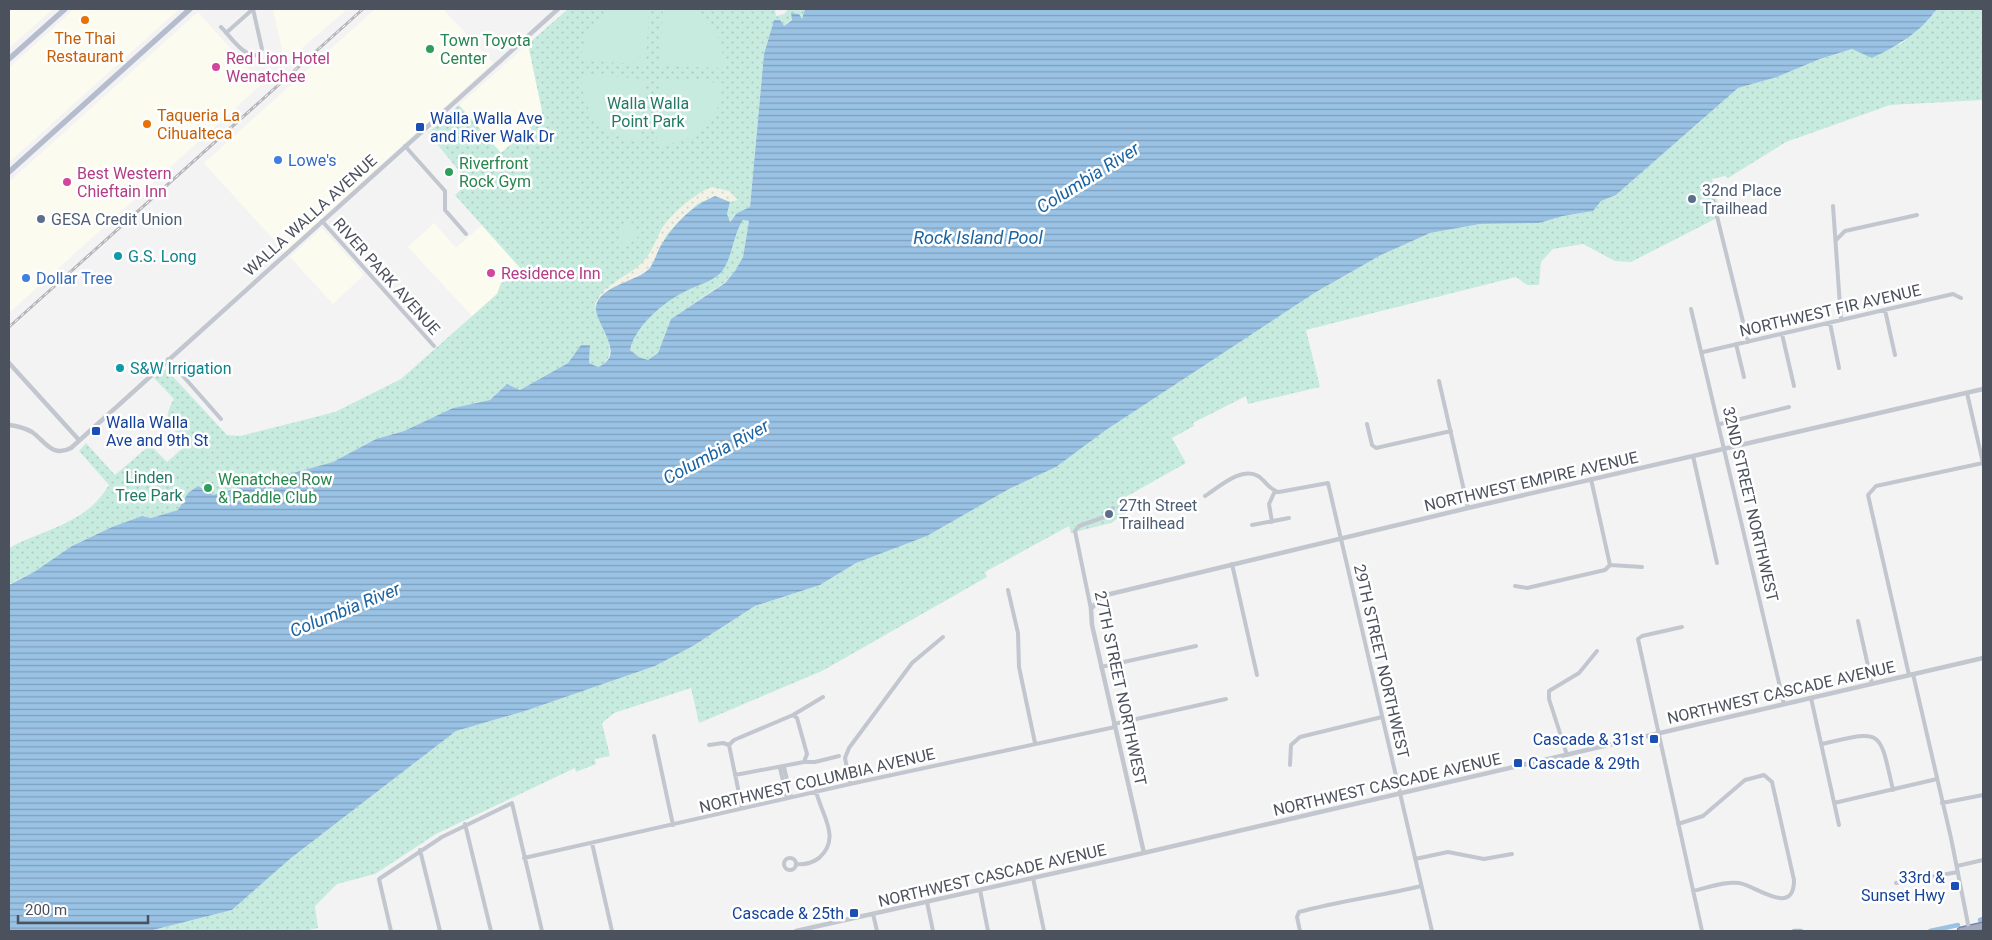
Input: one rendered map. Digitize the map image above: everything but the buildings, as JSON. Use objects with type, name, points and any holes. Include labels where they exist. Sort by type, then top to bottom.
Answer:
[{"type":"highway","points":[[1961,931],[1983,926]]},
{"type":"main road","points":[[9,59],[64,9]]},
{"type":"main road","points":[[9,172],[190,9]]},
{"type":"street","points":[[222,27],[226,32],[249,54],[260,53],[262,44],[253,9],[226,32]]},
{"type":"street","name":"WALLA WALLA AVENUE","points":[[9,424],[26,429],[54,451],[67,450],[558,9]]},
{"type":"street","points":[[405,146],[445,191],[445,210],[466,234]]},
{"type":"street","points":[[1713,200],[1748,342]]},
{"type":"street","points":[[1834,206],[1841,320]]},
{"type":"street","points":[[1835,242],[1845,231],[1917,215]]},
{"type":"street","name":"RIVER PARK AVENUE","points":[[322,221],[434,346]]},
{"type":"street","name":"NORTHWEST FIR AVENUE","points":[[1703,352],[1953,294],[1961,298]]},
{"type":"street","name":"32ND STREET NORTHWEST","points":[[1691,310],[1720,424],[1784,704]]},
{"type":"street","points":[[1885,310],[1895,355]]},
{"type":"street","points":[[1830,323],[1839,368]]},
{"type":"street","points":[[1782,334],[1794,386]]},
{"type":"street","points":[[1736,344],[1744,377]]},
{"type":"street","points":[[168,359],[221,419]]},
{"type":"street","points":[[9,363],[79,440]]},
{"type":"street","points":[[1439,382],[1468,508]]},
{"type":"street","name":"NORTHWEST EMPIRE AVENUE","points":[[1091,608],[1098,599],[1110,592],[1983,389]]},
{"type":"street","points":[[1967,393],[1983,463],[1876,486],[1869,493],[1868,499],[1937,779],[1970,929]]},
{"type":"street","points":[[1720,424],[1789,408]]},
{"type":"street","points":[[1367,424],[1372,446],[1376,448],[1451,431]]},
{"type":"street","points":[[1693,456],[1718,563]]},
{"type":"street","points":[[1205,496],[1237,476],[1247,473],[1257,475],[1275,491],[1269,504],[1272,522]]},
{"type":"street","points":[[1591,480],[1610,565]]},
{"type":"street","name":"29TH STREET NORTHWEST","points":[[1275,491],[1284,492],[1328,484],[1432,931]]},
{"type":"street","name":"27TH STREET NORTHWEST","points":[[1113,508],[1110,515],[1076,529],[1075,535],[1091,608],[1092,625],[1101,668],[1144,853]]},
{"type":"street","points":[[1252,525],[1289,518]]},
{"type":"street","points":[[1232,564],[1257,675]]},
{"type":"street","points":[[1515,586],[1528,588],[1605,570],[1610,565],[1642,567]]},
{"type":"street","points":[[1008,590],[1018,633],[1019,667],[1035,743]]},
{"type":"street","points":[[1858,621],[1872,684]]},
{"type":"street","points":[[1682,626],[1642,636],[1638,639],[1702,931]]},
{"type":"street","points":[[850,784],[845,758],[849,748],[912,663],[943,637]]},
{"type":"street","points":[[1101,668],[1196,646]]},
{"type":"street","points":[[1567,755],[1549,699],[1549,690],[1579,673],[1597,651]]},
{"type":"street","name":"NORTHWEST CASCADE AVENUE","points":[[796,931],[1401,794],[1983,658]]},
{"type":"street","points":[[729,745],[734,740],[793,715],[823,697]]},
{"type":"street","points":[[1811,698],[1839,825]]},
{"type":"street","name":"NORTHWEST COLUMBIA AVENUE","points":[[524,858],[1226,699]]},
{"type":"street","points":[[793,715],[797,718],[807,754],[804,762]]},
{"type":"street","points":[[1290,765],[1291,746],[1300,737],[1382,717]]},
{"type":"street","points":[[1822,744],[1860,735],[1872,735],[1879,740],[1884,750],[1893,790]]},
{"type":"street","points":[[654,736],[673,825]]},
{"type":"street","points":[[709,746],[723,743],[729,745]]},
{"type":"street","points":[[729,745],[742,808]]},
{"type":"street","points":[[735,776],[839,756]]},
{"type":"street","points":[[782,767],[789,797]]},
{"type":"street","points":[[1678,824],[1703,816],[1745,780],[1764,775],[1772,782],[1794,880],[1791,892],[1785,897],[1774,898],[1746,885],[1731,883],[1693,891]]},
{"type":"street","points":[[1834,803],[1937,779]]},
{"type":"street","points":[[796,864],[808,864],[815,861],[822,855],[829,841],[828,822],[819,805],[816,791]]},
{"type":"street","points":[[1942,804],[1983,795]]},
{"type":"street","points":[[391,931],[379,879],[420,850],[465,824],[512,803],[542,931]]},
{"type":"street","points":[[465,824],[491,931]]},
{"type":"street","points":[[592,843],[612,931]]},
{"type":"street","points":[[420,850],[440,931]]},
{"type":"street","points":[[1415,858],[1448,852],[1484,859],[1512,854]]},
{"type":"street","points":[[1957,866],[1983,860]]},
{"type":"street","points":[[1896,883],[1958,872]]},
{"type":"street","points":[[1033,878],[1044,931]]},
{"type":"street","points":[[1300,931],[1298,913],[1364,896],[1378,897],[1421,886]]},
{"type":"street","points":[[980,890],[988,931]]},
{"type":"street","points":[[927,902],[932,931]]},
{"type":"street","points":[[873,914],[877,931]]},
{"type":"shaded area","points":[[9,9],[53,9],[9,48]]},
{"type":"shaded area","points":[[74,9],[179,9],[9,162],[9,68]]},
{"type":"shaded area","points":[[273,9],[347,9],[285,63]]},
{"type":"shaded area","points":[[375,9],[443,9],[493,63],[285,252],[204,163]]},
{"type":"shaded area","points":[[198,12],[262,84],[9,313],[9,182]]},
{"type":"shaded area","points":[[528,44],[543,116],[501,153],[459,105]]},
{"type":"shaded area","points":[[434,223],[456,248],[482,225],[522,269],[511,279],[501,283],[497,294],[472,316],[408,247]]},
{"type":"shaded area","points":[[322,228],[364,275],[333,304],[290,257]]},
{"type":"green space","name":"Walla Walla Point Park","points":[[568,9],[775,9],[776,16],[784,14],[788,9],[805,9],[802,19],[793,18],[784,26],[774,20],[764,54],[750,207],[737,213],[729,222],[727,214],[730,202],[607,292],[596,308],[609,341],[609,356],[605,362],[598,367],[589,363],[590,346],[581,345],[568,363],[520,390],[507,384],[490,400],[453,408],[404,431],[376,439],[333,462],[213,496],[208,493],[188,493],[178,510],[151,518],[142,516],[112,527],[72,546],[34,572],[9,584],[9,548],[76,518],[95,503],[109,485],[79,451],[86,443],[115,475],[150,445],[167,462],[185,446],[168,420],[174,399],[154,378],[166,369],[227,435],[240,436],[335,412],[401,379],[497,294],[501,283],[511,279],[521,269],[455,195],[469,183],[428,133],[459,105],[501,153],[543,116],[528,44]]},
{"type":"green space","points":[[610,9],[649,9],[646,62],[643,64],[581,61],[583,46],[589,32],[598,19]]},
{"type":"green space","points":[[663,9],[691,9],[706,17],[720,42],[724,68],[663,66],[660,62]]},
{"type":"green space","points":[[1937,9],[1983,9],[1983,100],[1890,105],[1786,142],[1728,178],[1725,176],[1712,179],[1721,216],[1631,262],[1615,261],[1583,244],[1553,249],[1541,262],[1539,285],[1527,285],[1516,277],[1306,330],[1320,387],[1248,404],[1246,396],[1193,423],[1194,426],[1172,438],[1186,463],[1122,499],[1126,513],[1111,523],[1071,533],[1069,526],[985,572],[987,577],[822,671],[699,723],[691,688],[614,713],[602,723],[610,756],[595,759],[596,764],[576,772],[575,768],[436,834],[375,874],[337,884],[315,906],[318,928],[303,931],[149,931],[232,910],[291,858],[456,731],[525,711],[655,666],[693,646],[755,606],[820,585],[856,563],[927,536],[1009,489],[1056,467],[1106,430],[1316,292],[1381,255],[1430,233],[1480,224],[1539,223],[1563,216],[1592,211],[1601,201],[1616,195],[1738,88],[1777,77],[1820,59],[1853,49],[1901,44],[1930,18]]},
{"type":"green space","points":[[582,74],[642,79],[645,81],[641,141],[616,135],[597,121],[585,100]]},
{"type":"green space","points":[[664,79],[723,83],[717,108],[704,128],[683,141],[657,144],[659,82]]},
{"type":"green space","points":[[743,220],[749,221],[743,257],[735,271],[725,282],[671,319],[658,353],[648,360],[639,357],[630,350],[645,322],[662,306],[671,299],[712,278],[723,269]]},
{"type":"green space","points":[[635,223],[638,241],[622,244],[619,226]]},
{"type":"sand","points":[[712,187],[729,191],[738,200],[730,202],[715,197],[698,203],[667,234],[650,268],[607,292],[598,300],[596,308],[595,305],[598,298],[607,288],[637,267],[645,259],[660,232],[675,212],[690,199]]},
{"type":"water","name":"Rock Island Pool","points":[[805,9],[1937,9],[1908,38],[1872,58],[1852,49],[1820,59],[1777,77],[1738,88],[1616,195],[1601,201],[1593,211],[1563,216],[1539,223],[1480,224],[1430,233],[1381,255],[1316,292],[1106,430],[1056,467],[1009,489],[927,536],[856,563],[820,585],[755,606],[693,646],[655,666],[525,711],[456,731],[291,858],[232,910],[149,931],[9,931],[9,585],[34,572],[72,546],[112,527],[142,516],[151,518],[178,510],[188,493],[198,486],[213,495],[333,462],[376,439],[404,431],[453,408],[490,400],[507,384],[520,390],[568,363],[581,345],[590,345],[589,363],[598,367],[606,362],[610,355],[610,347],[597,314],[598,300],[611,289],[645,273],[650,268],[660,247],[671,231],[683,217],[706,200],[715,196],[730,202],[727,214],[730,222],[737,213],[750,207],[764,54],[774,20],[780,20],[784,26],[792,20],[791,13],[799,14],[802,19]],"holes":[[[743,220],[749,221],[743,257],[725,283],[671,319],[658,353],[648,360],[639,357],[630,350],[633,340],[645,322],[662,306],[690,289],[708,281],[723,270]]]},
{"type":"waterway","points":[[1930,931],[1958,925]]},
{"type":"waterway","points":[[1794,931],[1801,931]]},
{"type":"railway","points":[[9,327],[363,9]]},
{"type":"place","name":"The Thai Restaurant","points":[[85,20]]},
{"type":"place","name":"Town Toyota Center","points":[[430,49]]},
{"type":"place","name":"Red Lion Hotel Wenatchee","points":[[216,67]]},
{"type":"place","name":"Taqueria La Cihualteca","points":[[147,124]]},
{"type":"place","name":"Walla Walla Ave and River Walk Dr","points":[[420,127]]},
{"type":"place","name":"Lowe's","points":[[278,160]]},
{"type":"place","name":"Riverfront Rock Gym","points":[[449,172]]},
{"type":"place","name":"Best Western Chieftain Inn","points":[[67,182]]},
{"type":"place","name":"32nd Place Trailhead","points":[[1692,199]]},
{"type":"place","name":"GESA Credit Union","points":[[41,219]]},
{"type":"place","name":"G.S. Long","points":[[118,256]]},
{"type":"place","name":"Residence Inn","points":[[491,273]]},
{"type":"place","name":"Dollar Tree","points":[[26,278]]},
{"type":"place","name":"S&W Irrigation","points":[[120,368]]},
{"type":"place","name":"Walla Walla Ave and 9th St","points":[[96,431]]},
{"type":"place","name":"Wenatchee Row & Paddle Club","points":[[208,488]]},
{"type":"place","name":"27th Street Trailhead","points":[[1109,514]]},
{"type":"place","name":"Cascade & 31st","points":[[1654,739]]},
{"type":"place","name":"Cascade & 29th","points":[[1518,763]]},
{"type":"place","name":"33rd & Sunset Hwy","points":[[1955,886]]},
{"type":"place","name":"Cascade & 25th","points":[[854,913]]},
{"type":"water label","name":"Columbia River","points":[[1088,178]]},
{"type":"water label","name":"Columbia River","points":[[716,452]]},
{"type":"water label","name":"Columbia River","points":[[345,610]]},
{"type":"park label","name":"Linden Tree Park","points":[[149,486]]}]
